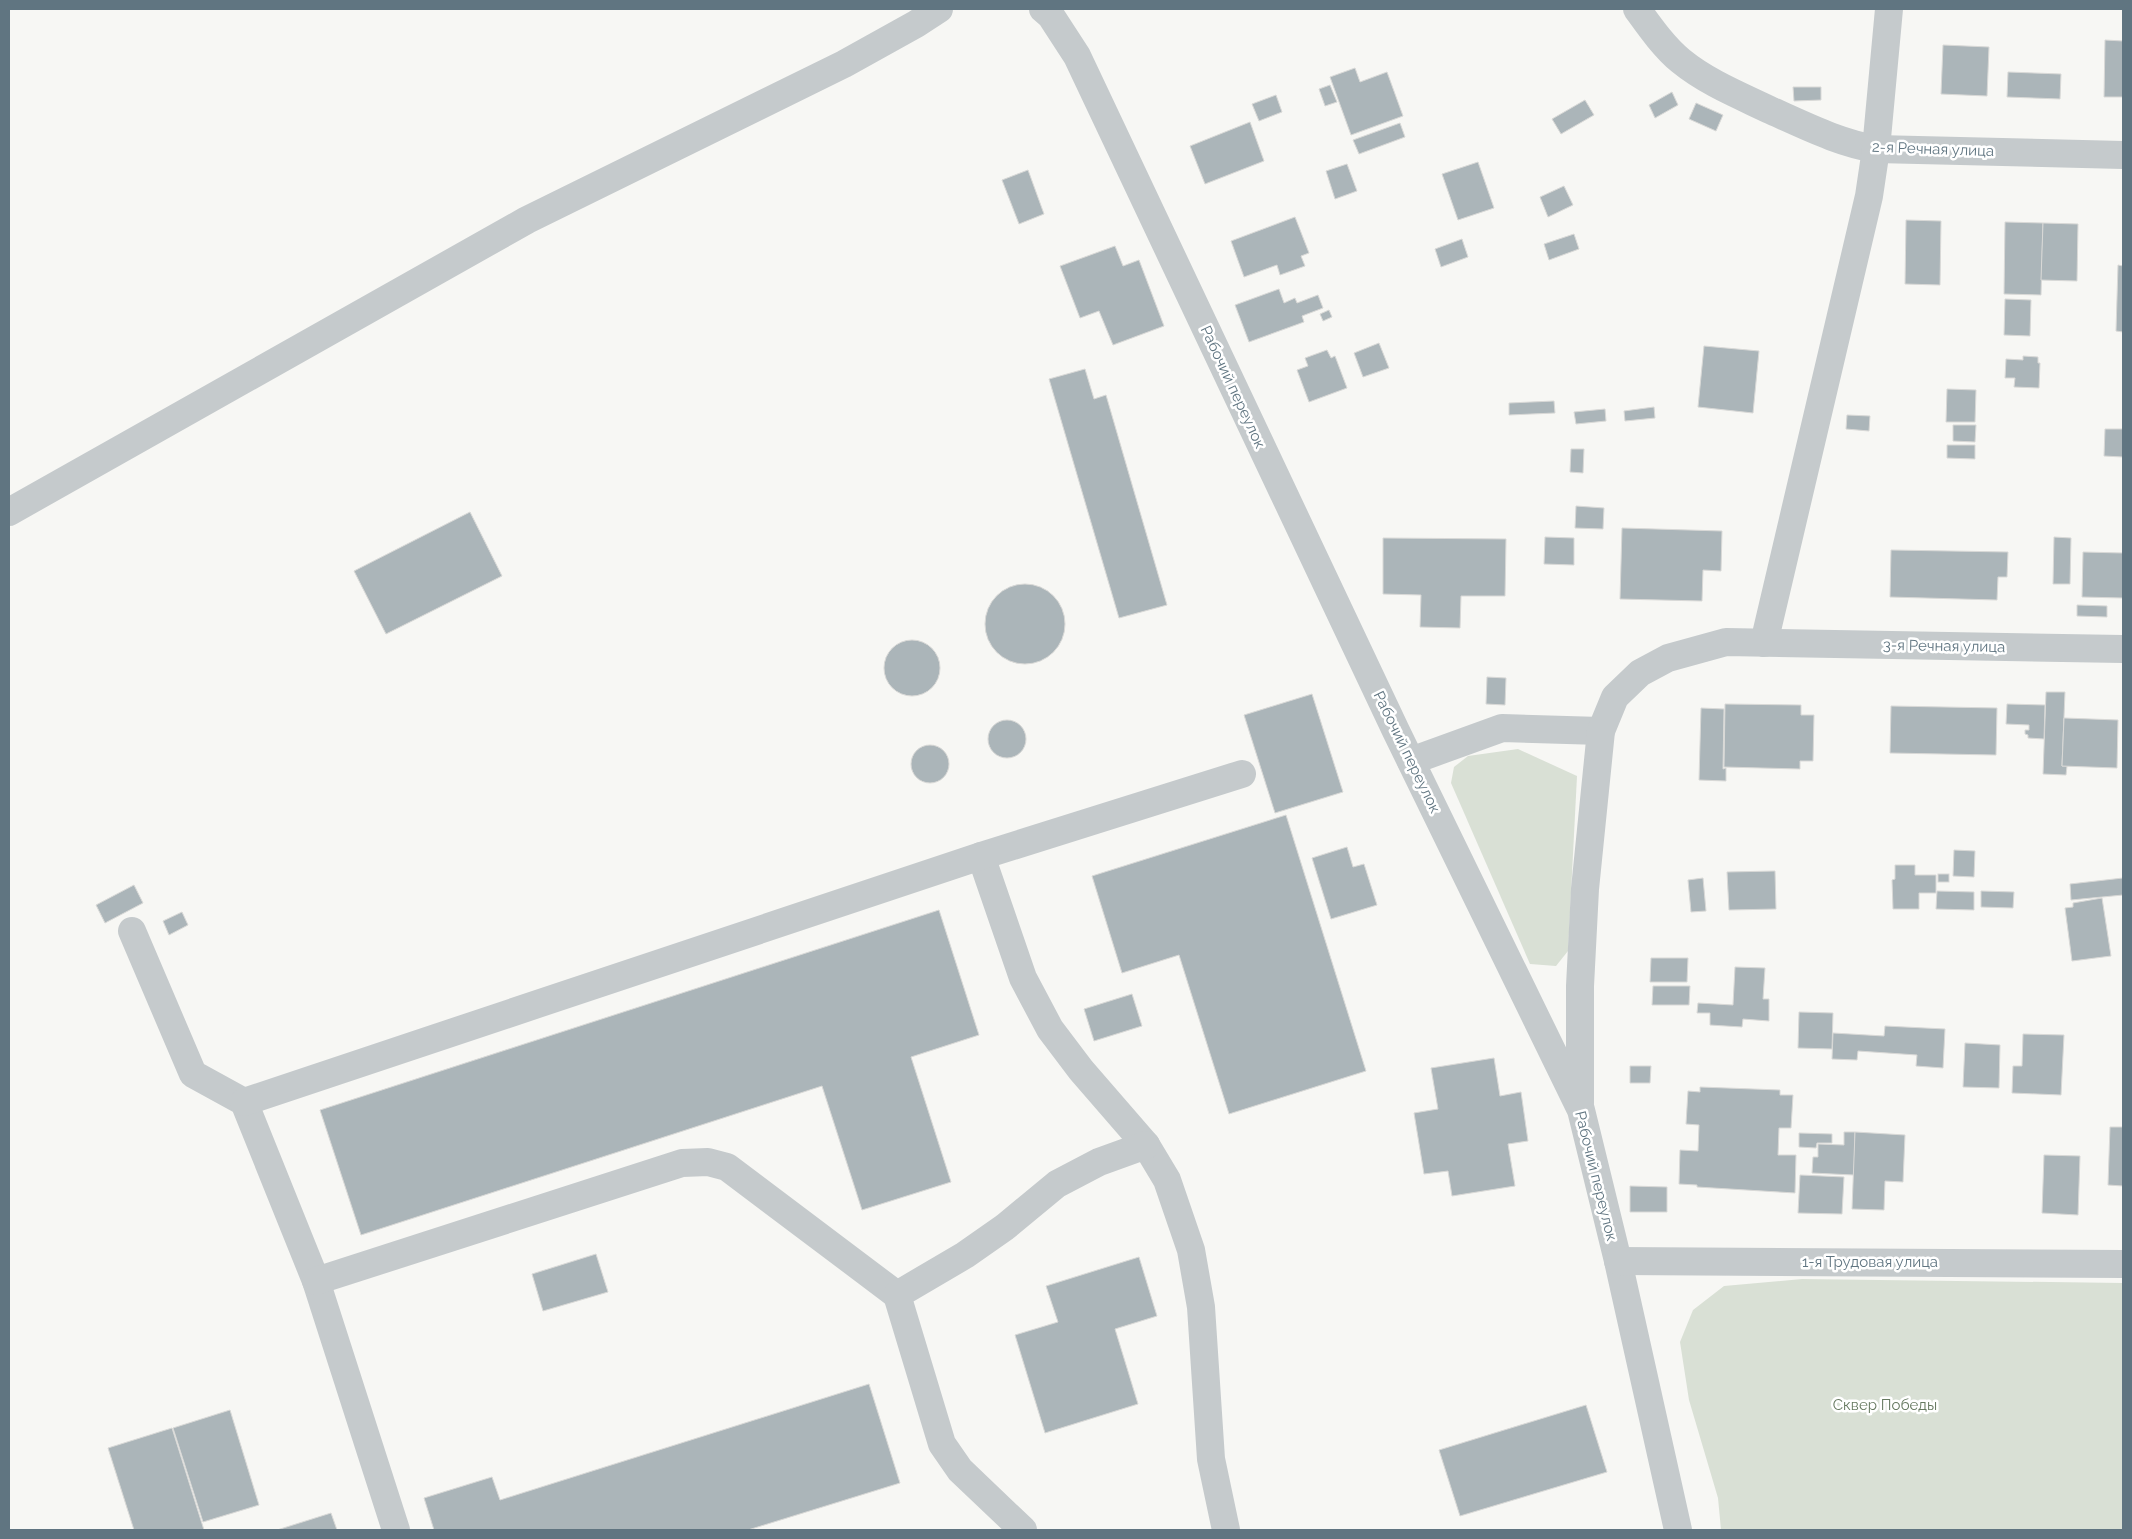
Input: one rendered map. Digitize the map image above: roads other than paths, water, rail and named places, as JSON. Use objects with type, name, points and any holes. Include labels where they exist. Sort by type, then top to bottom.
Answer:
[{"type":"street","points":[[9,512],[527,220],[844,64],[940,9]]},
{"type":"street","name":"Рабочий переулок","points":[[1043,9],[1051,16],[1077,56],[1411,761],[1580,1110],[1618,1261],[1678,1530]]},
{"type":"street","name":"2-я Речная улица","points":[[1637,9],[1663,43],[1682,61],[1724,89],[1830,137],[1855,145],[1876,149],[2123,155]]},
{"type":"street","points":[[1764,643],[1869,196],[1876,149],[1889,9]]},
{"type":"street","name":"3-я Речная улица","points":[[1580,1110],[1580,986],[1585,889],[1601,731],[1615,697],[1640,672],[1668,658],[1698,648],[1726,642],[2123,649]]},
{"type":"street","points":[[1411,761],[1502,728],[1601,731]]},
{"type":"street","points":[[244,1102],[981,856],[1242,774]]},
{"type":"street","points":[[981,856],[1023,978],[1050,1029],[1081,1070],[1146,1145],[1167,1180],[1191,1250],[1201,1307],[1211,1459],[1226,1530]]},
{"type":"street","points":[[132,931],[193,1074],[244,1102],[316,1281],[396,1530]]},
{"type":"street","points":[[897,1295],[965,1255],[1005,1228],[1057,1184],[1099,1162],[1146,1145]]},
{"type":"street","points":[[316,1281],[682,1163],[708,1162],[728,1167],[897,1295],[942,1444],[960,1470],[1023,1530]]},
{"type":"street","name":"1-я Трудовая улица","points":[[1618,1261],[2123,1264]]},
{"type":"park label","name":"Сквер Победы","points":[[1885,1405]]}]
